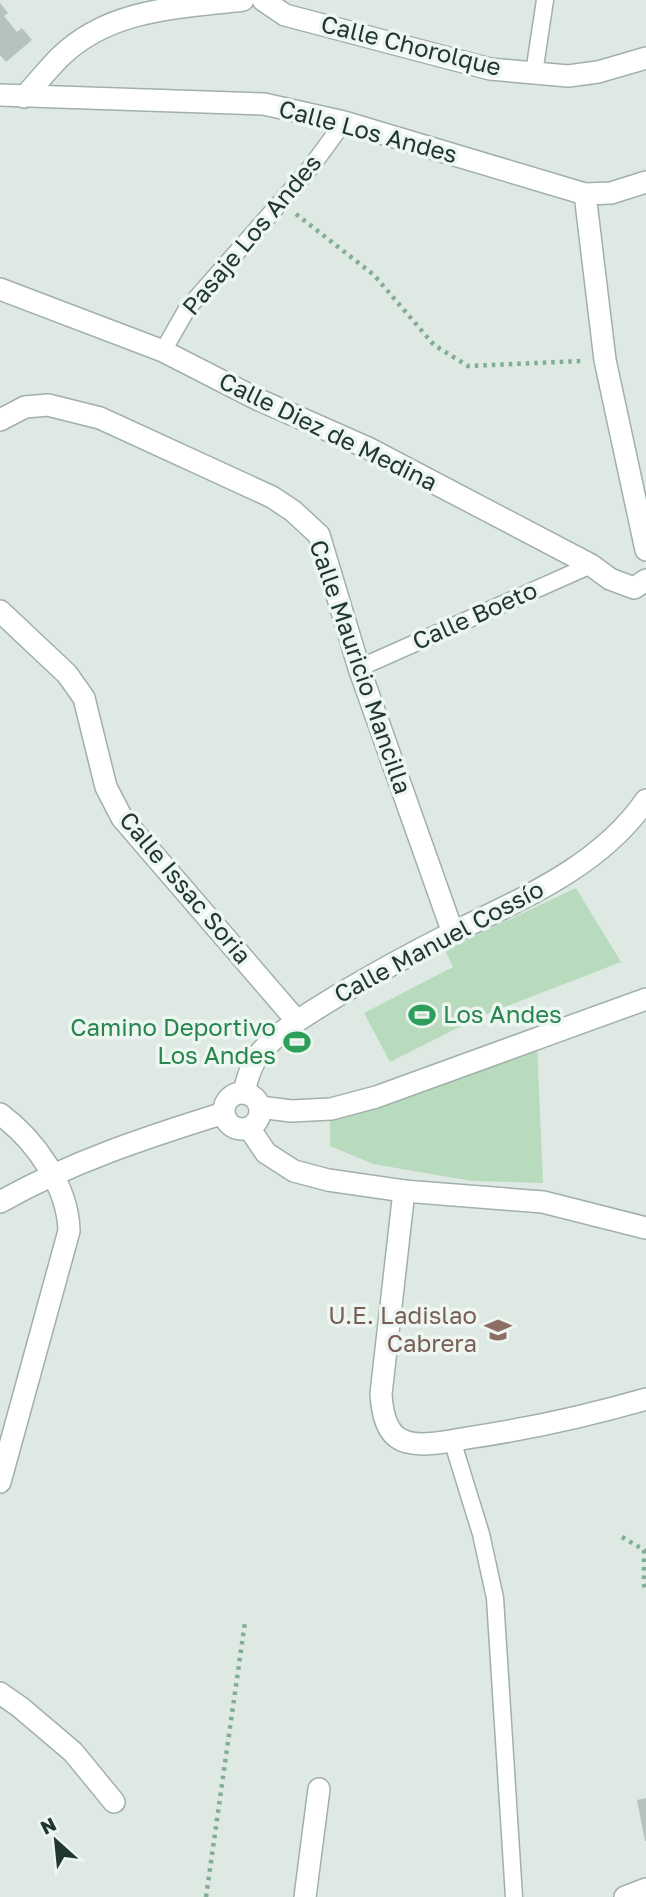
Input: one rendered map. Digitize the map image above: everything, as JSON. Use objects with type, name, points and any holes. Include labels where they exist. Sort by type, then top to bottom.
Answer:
[{"type":"street","points":[[24,97],[62,55],[97,30],[129,16],[243,0]]},
{"type":"street","name":"Calle Chorolque","points":[[263,0],[285,15],[489,69],[568,76],[598,72],[646,58]]},
{"type":"street","name":"Calle Los Andes","points":[[0,95],[264,104],[344,122],[585,194],[611,193],[646,182]]},
{"type":"street","points":[[585,194],[606,360],[646,550]]},
{"type":"street","name":"Calle Diez de Medina","points":[[0,289],[163,351],[257,399],[368,448],[591,565],[610,579],[634,588],[646,580]]},
{"type":"street","name":"Calle Mauricio Mancilla","points":[[0,420],[25,407],[48,405],[100,418],[272,497],[293,511],[319,535],[359,668],[453,933]]},
{"type":"street","name":"Calle Issac Soria","points":[[0,611],[67,674],[84,698],[106,787],[122,818],[297,1021]]},
{"type":"street","name":"Calle Manuel Cossío","points":[[244,1092],[247,1078],[260,1054],[297,1021],[365,979],[513,904],[586,861],[625,829],[646,800]]},
{"type":"street","points":[[260,1107],[291,1111],[331,1109],[376,1097],[646,999]]},
{"type":"street","points":[[244,1092],[255,1098],[260,1107],[258,1119],[249,1128],[233,1127],[224,1113],[229,1098],[244,1092]]},
{"type":"street","points":[[0,1202],[52,1175],[140,1139],[224,1113]]},
{"type":"street","points":[[0,1114],[16,1126],[32,1144],[52,1175],[66,1206],[69,1231],[0,1482]]},
{"type":"street","points":[[249,1128],[266,1153],[294,1171],[328,1180],[404,1191],[543,1202],[646,1228]]},
{"type":"street","points":[[404,1191],[381,1394],[382,1411],[395,1435],[407,1443],[452,1440],[530,1428],[646,1399]]},
{"type":"street","points":[[0,1693],[73,1752],[114,1802]]},
{"type":"street","points":[[305,1897],[319,1789]]},
{"type":"street","points":[[625,1897],[646,1889]]},
{"type":"lane","points":[[534,73],[545,0]]},
{"type":"lane","name":"Pasaje Los Andes","points":[[163,351],[187,309],[309,171],[344,122]]},
{"type":"lane","name":"Calle Boeto","points":[[359,668],[591,565]]},
{"type":"lane","points":[[452,1440],[481,1534],[495,1598],[514,1897]]},
{"type":"path","points":[[282,202],[374,275],[434,345],[467,366],[606,360]]},
{"type":"path","points":[[622,1536],[644,1550],[646,1592]]},
{"type":"path","points":[[206,1897],[246,1622]]},
{"type":"green space","points":[[576,888],[621,962],[479,1017],[390,1062],[364,1013],[453,967],[445,950]]},
{"type":"green space","points":[[537,1045],[543,1183],[472,1181],[373,1164],[330,1146],[330,1121]]},
{"type":"building","points":[[0,3],[8,13],[4,16],[17,32],[22,28],[32,40],[6,62],[0,55]]},
{"type":"building","points":[[646,1798],[646,1841],[645,1841],[637,1800]]},
{"type":"place","name":"Los Andes","points":[[422,1015]]},
{"type":"place","name":"Camino Deportivo Los Andes","points":[[297,1042]]},
{"type":"place","name":"U.E. Ladislao Cabrera","points":[[498,1330]]}]
